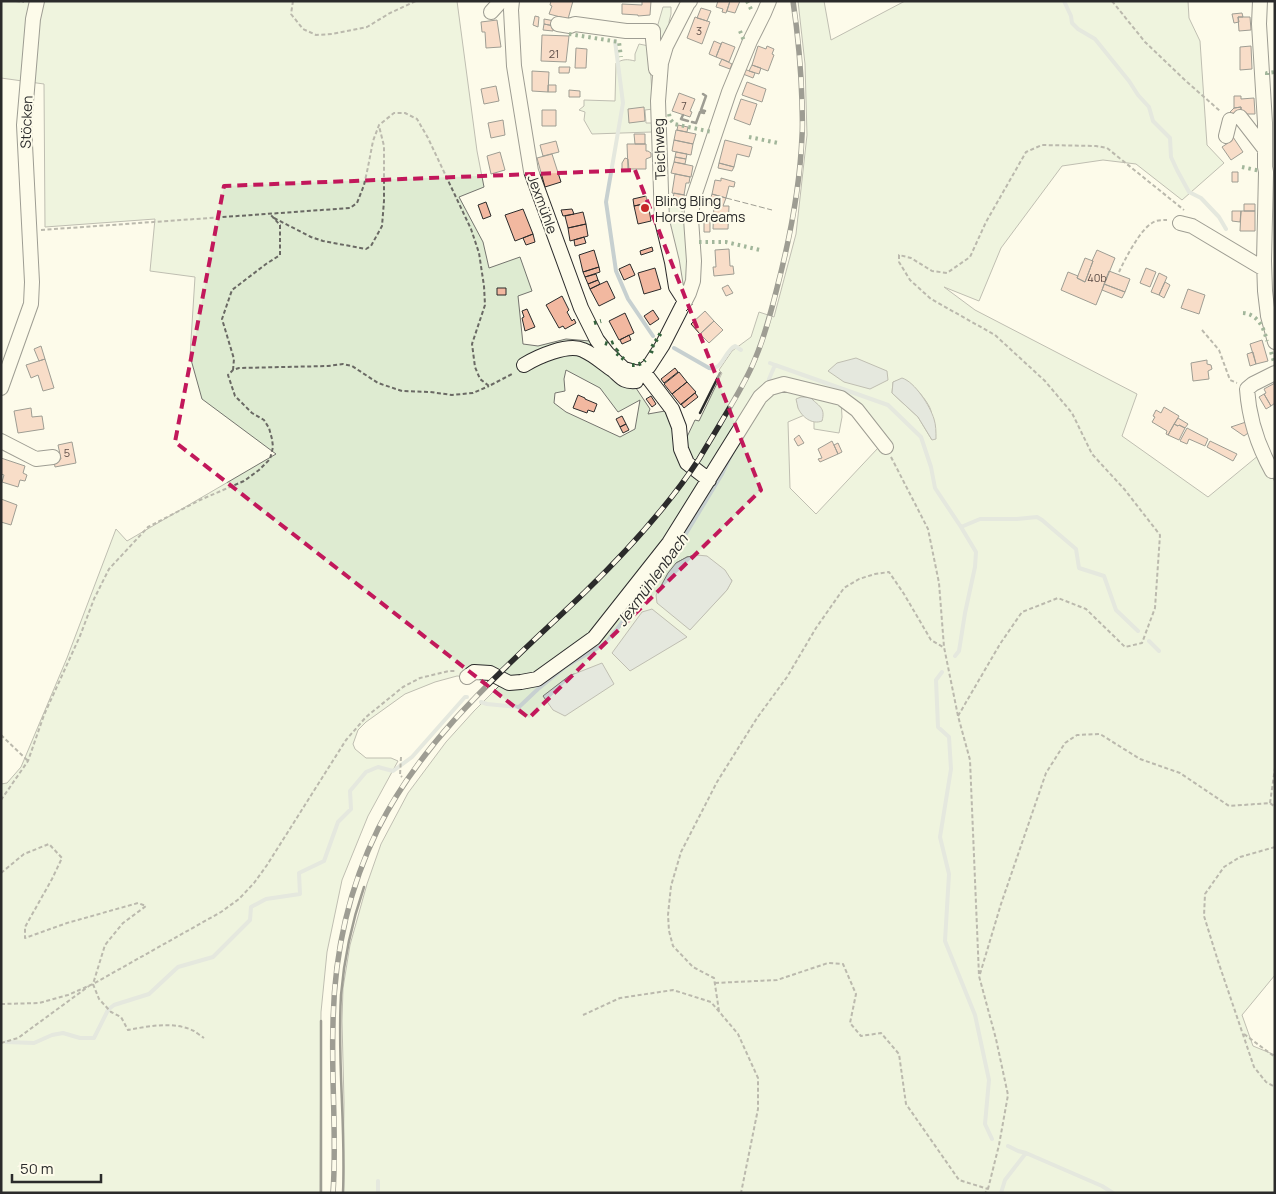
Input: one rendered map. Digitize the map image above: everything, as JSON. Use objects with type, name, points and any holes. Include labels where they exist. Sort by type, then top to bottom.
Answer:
[{"type":"street","name":"Stöcken","points":[[1,388],[31,304],[32,282],[24,125],[33,19],[37,1]]},
{"type":"street","points":[[491,12],[501,1]]},
{"type":"street","name":"Jexmühle","points":[[512,1],[514,66],[531,171],[581,308],[597,340],[607,353],[624,369],[641,372],[672,409],[679,427],[681,449],[687,463],[709,480]]},
{"type":"street","name":"Teichweg","points":[[685,300],[676,287],[662,221],[658,95],[661,63],[666,46],[690,1]]},
{"type":"street","points":[[524,366],[532,360],[556,351],[577,348],[591,354],[627,382],[636,381],[641,372],[649,366],[662,346],[689,293],[693,281],[694,261],[690,219],[693,199],[729,92],[769,1]]},
{"type":"street","points":[[1260,1],[1259,24],[1266,172],[1264,269],[1268,316],[1275,342]]},
{"type":"street","points":[[558,24],[570,26],[575,24],[626,31],[653,31],[658,95]]},
{"type":"street","points":[[1226,136],[1235,119],[1264,148]]},
{"type":"street","points":[[1183,217],[1192,226],[1264,269]]},
{"type":"street","points":[[1272,471],[1264,456],[1251,417],[1247,389],[1275,373]]},
{"type":"street","points":[[470,674],[490,673],[509,682],[537,679],[594,638],[669,543],[760,397],[770,388],[784,384],[842,398],[857,410],[886,446]]},
{"type":"street","points":[[1,441],[36,459],[53,457]]},
{"type":"path","points":[[293,1],[291,14],[303,29],[316,35],[367,27],[390,13],[416,1]]},
{"type":"path","points":[[1112,1],[1145,42],[1187,82],[1235,119]]},
{"type":"path","points":[[29,237],[270,213],[350,208],[357,203],[364,186],[373,141],[379,125],[394,113],[405,113],[417,119],[472,229],[480,261],[485,305],[472,344],[475,367],[480,379],[489,386]]},
{"type":"path","points":[[274,218],[323,241],[366,249],[371,246],[382,226],[384,201],[384,146],[379,125]]},
{"type":"path","points":[[958,716],[1000,644],[1022,612],[1058,598],[1086,609],[1125,646],[1142,643],[1155,608],[1160,535],[1125,490],[1092,454],[1072,413],[1045,381],[995,335],[932,299],[910,280],[899,262],[899,255],[912,258],[932,271],[947,274],[970,257],[986,222],[1026,152],[1042,145],[1096,146],[1106,148],[1183,217]]},
{"type":"path","points":[[233,370],[234,359],[222,319],[232,290],[280,255],[280,225],[270,213]]},
{"type":"path","points":[[1119,272],[1145,229],[1158,221],[1183,217]]},
{"type":"path","points":[[1202,330],[1219,350],[1230,380],[1247,389]]},
{"type":"path","points":[[1,800],[28,761],[44,715],[80,636],[94,598],[109,569],[148,526],[244,481],[270,460],[273,447],[269,428],[264,420],[252,413],[235,396],[228,375],[233,370],[239,368],[343,364],[352,366],[378,383],[402,391],[452,395],[473,393],[509,377],[524,366]]},
{"type":"path","points":[[886,446],[928,529],[939,583],[944,647],[958,716],[970,760],[979,976],[996,1039],[1008,1095],[999,1145],[988,1189],[985,1193]]},
{"type":"path","points":[[719,1012],[714,978],[693,967],[673,946],[669,932],[668,915],[671,886],[681,852],[737,750],[844,588],[859,579],[888,572],[904,594],[931,640],[944,647]]},
{"type":"path","points":[[1,1004],[39,1002],[68,995],[93,984],[221,912],[239,899],[268,865],[346,740],[366,717],[403,687],[420,678],[449,671],[470,674]]},
{"type":"path","points":[[979,976],[1001,904],[1046,773],[1065,743],[1077,734],[1100,734],[1140,759],[1180,772],[1229,806],[1270,804],[1275,807]]},
{"type":"path","points":[[1,735],[28,761]]},
{"type":"path","points":[[401,757],[401,776]]},
{"type":"path","points":[[1270,804],[1275,768]]},
{"type":"path","points":[[1,873],[24,854],[49,844],[62,858],[25,927],[25,938],[67,923],[138,903],[146,906],[123,923],[106,946],[93,984],[18,1038],[1,1042]]},
{"type":"path","points":[[1275,847],[1240,857],[1224,868],[1205,894],[1204,916],[1254,1067],[1266,1082],[1275,1087]]},
{"type":"path","points":[[715,983],[778,980],[828,964],[843,964],[856,994],[850,1023],[861,1036],[881,1033],[899,1054],[906,1104],[959,1180],[988,1189]]},
{"type":"path","points":[[93,984],[99,999],[111,1012],[122,1017],[128,1030],[174,1025],[194,1031],[204,1038]]},
{"type":"path","points":[[583,1015],[620,998],[673,990],[711,1002],[738,1034],[758,1078],[758,1109],[741,1193]]},
{"type":"path","points":[[1242,1032],[1275,1058]]},
{"type":"highlighted area","points":[[635,170],[761,490],[529,718],[175,442],[224,186]]},
{"type":"green space","points":[[1,1],[457,1],[477,151],[484,187],[459,197],[483,242],[489,268],[520,257],[532,291],[518,296],[523,344],[538,346],[566,339],[590,341],[632,382],[650,409],[648,414],[665,411],[677,440],[686,439],[695,420],[699,421],[722,373],[719,370],[732,351],[751,337],[759,312],[774,317],[796,234],[807,135],[805,64],[798,1],[824,1],[831,40],[905,1],[1188,1],[1189,18],[1200,41],[1207,145],[1224,163],[1182,200],[1136,164],[1103,160],[1062,166],[1001,248],[979,301],[944,287],[975,310],[1137,394],[1122,436],[1208,497],[1259,455],[1275,482],[1275,975],[1242,1015],[1253,1046],[1275,1055],[1275,1193],[343,1193],[344,1102],[342,1021],[343,988],[350,945],[367,884],[381,844],[408,793],[446,742],[500,685],[486,678],[457,676],[435,682],[405,694],[366,722],[358,730],[353,744],[355,749],[366,758],[391,758],[398,761],[368,816],[342,880],[327,952],[321,1012],[320,1193],[1,1193],[1,784],[7,783],[21,767],[67,658],[116,529],[127,541],[276,454],[202,399],[190,356],[195,277],[150,271],[155,219],[45,227],[44,84],[1,78]],"holes":[[[566,370],[600,388],[618,412],[640,400],[635,429],[620,437],[566,412],[554,403],[555,393],[565,391],[564,379]],[[902,379],[906,381],[927,402],[932,414],[932,440],[918,417],[892,393],[893,382]],[[841,399],[885,447],[878,448],[816,514],[790,488],[788,422],[814,411],[814,429],[839,433],[842,417]],[[697,555],[732,580],[727,590],[690,629],[676,563],[687,557]]]},
{"type":"green space","points":[[663,7],[671,7],[669,22],[671,31],[660,53],[656,31]]},
{"type":"green space","points":[[639,44],[649,46],[653,109],[645,110],[646,123],[652,123],[652,132],[592,134],[584,120],[585,112],[579,110],[584,106],[584,100],[615,101],[616,63],[625,60],[635,61],[635,54]]},
{"type":"green space","points":[[672,204],[683,206],[682,215],[687,222],[689,286],[681,288],[668,217],[668,207]]},
{"type":"shaded area","points":[[856,358],[887,371],[888,380],[870,389],[844,382],[828,371],[837,363]]},
{"type":"shaded area","points":[[902,378],[917,389],[929,408],[935,421],[936,439],[932,440],[918,417],[892,393],[893,382]]},
{"type":"shaded area","points":[[810,397],[820,407],[823,413],[822,421],[811,421],[802,414],[796,399]]},
{"type":"shaded area","points":[[707,556],[725,570],[732,581],[727,590],[690,630],[657,603],[656,595],[676,563],[687,557]]},
{"type":"shaded area","points":[[652,609],[687,637],[630,671],[612,653],[642,612]]},
{"type":"shaded area","points":[[602,663],[614,684],[565,716],[553,710],[543,696],[569,676]]},
{"type":"building","points":[[551,1],[573,1],[568,19],[549,14],[552,6],[550,5]]},
{"type":"building","points":[[642,1],[651,1],[650,15],[622,14],[622,4],[642,5]]},
{"type":"building","points":[[718,1],[730,1],[726,13],[722,12],[723,9],[716,7]]},
{"type":"building","points":[[730,1],[740,1],[735,13],[727,11]]},
{"type":"building","points":[[701,8],[711,11],[707,21],[697,18]]},
{"type":"building","points":[[1242,13],[1243,17],[1238,17],[1239,22],[1234,23],[1232,14]]},
{"type":"building","points":[[535,16],[539,17],[538,27],[533,25]]},
{"type":"building","points":[[695,17],[710,22],[702,44],[687,38]]},
{"type":"building","points":[[1238,17],[1250,17],[1251,30],[1239,31]]},
{"type":"building","points":[[544,19],[555,21],[554,26],[544,24]]},
{"type":"building","points":[[497,20],[501,47],[486,48],[485,32],[482,32],[481,22]]},
{"type":"building","points":[[544,24],[554,26],[553,31],[543,30]]},
{"type":"building","points":[[542,35],[569,36],[566,62],[541,61]]},
{"type":"building","points":[[714,41],[721,44],[716,57],[709,54]]},
{"type":"building","points":[[722,42],[735,47],[729,62],[716,57]]},
{"type":"building","points":[[758,46],[766,49],[767,46],[774,49],[772,54],[774,55],[768,71],[752,65]]},
{"type":"building","points":[[1251,46],[1252,69],[1240,70],[1240,47]]},
{"type":"building","points":[[576,48],[587,49],[586,68],[575,68]]},
{"type":"building","points":[[722,59],[732,64],[730,69],[719,65]]},
{"type":"building","points":[[752,65],[761,68],[759,74],[749,71]]},
{"type":"building","points":[[559,67],[570,67],[569,73],[559,73]]},
{"type":"building","points":[[744,69],[755,73],[753,78],[743,74]]},
{"type":"building","points":[[532,71],[549,72],[548,92],[532,91]]},
{"type":"building","points":[[747,82],[766,89],[762,102],[742,95]]},
{"type":"building","points":[[548,85],[556,85],[556,92],[548,92]]},
{"type":"building","points":[[496,86],[499,101],[484,104],[481,89]]},
{"type":"building","points":[[569,90],[580,91],[580,97],[569,97]]},
{"type":"building","points":[[679,93],[695,99],[690,111],[692,112],[690,117],[672,111]]},
{"type":"building","points":[[1234,96],[1241,96],[1241,99],[1254,98],[1255,114],[1241,114],[1241,107],[1234,108]]},
{"type":"building","points":[[741,99],[757,104],[750,125],[734,119]]},
{"type":"building","points":[[644,107],[645,121],[629,123],[628,109]]},
{"type":"building","points":[[1241,107],[1241,114],[1236,120],[1230,112],[1234,108]]},
{"type":"building","points":[[542,110],[556,110],[556,126],[542,126]]},
{"type":"building","points":[[503,120],[505,135],[491,138],[488,123]]},
{"type":"building","points":[[678,125],[688,127],[687,132],[677,130]]},
{"type":"building","points":[[676,130],[696,134],[693,144],[674,140]]},
{"type":"building","points":[[634,134],[645,134],[645,144],[635,144]]},
{"type":"building","points":[[1233,137],[1243,152],[1231,160],[1222,147]]},
{"type":"building","points":[[674,140],[693,144],[691,155],[672,151]]},
{"type":"building","points":[[725,140],[752,147],[749,157],[737,154],[734,167],[719,163]]},
{"type":"building","points":[[556,141],[559,152],[543,156],[540,145]]},
{"type":"building","points":[[627,144],[646,144],[646,151],[651,153],[651,157],[646,159],[646,169],[628,169]]},
{"type":"building","points":[[500,152],[505,170],[491,174],[487,156]]},
{"type":"building","points":[[676,152],[687,154],[686,159],[675,157]]},
{"type":"building","points":[[552,154],[561,182],[545,187],[537,158]]},
{"type":"building","points":[[675,157],[686,159],[685,164],[674,162]]},
{"type":"building","points":[[625,158],[628,159],[628,171],[622,170],[622,163]]},
{"type":"building","points":[[674,162],[693,166],[691,177],[671,173]]},
{"type":"building","points":[[719,163],[734,167],[732,171],[718,168]]},
{"type":"building","points":[[1232,172],[1238,172],[1238,182],[1232,182]]},
{"type":"building","points":[[675,174],[690,177],[689,183],[686,183],[684,195],[672,193]]},
{"type":"building","points":[[721,178],[735,182],[734,187],[729,186],[726,198],[712,194],[715,180],[721,181]]},
{"type":"building","points":[[674,193],[685,195],[683,206],[672,204]]},
{"type":"building","points":[[712,194],[726,198],[723,206],[729,206],[728,229],[713,229],[714,204],[709,203]]},
{"type":"building","points":[[646,196],[648,203],[634,206],[633,199]]},
{"type":"building","points":[[486,202],[491,216],[483,219],[478,205]]},
{"type":"building","points":[[648,203],[651,221],[638,224],[634,206]]},
{"type":"building","points":[[1244,204],[1255,204],[1255,211],[1244,211]]},
{"type":"building","points":[[523,209],[533,234],[515,241],[505,215]]},
{"type":"building","points":[[572,209],[574,214],[563,216],[561,210]]},
{"type":"building","points":[[1232,211],[1241,211],[1240,222],[1232,221]]},
{"type":"building","points":[[1241,211],[1255,211],[1255,231],[1240,231]]},
{"type":"building","points":[[583,212],[586,224],[568,228],[565,216]]},
{"type":"building","points":[[704,220],[710,220],[710,232],[704,232]]},
{"type":"building","points":[[586,224],[588,236],[570,241],[568,228]]},
{"type":"building","points":[[533,234],[535,242],[526,245],[523,238]]},
{"type":"building","points":[[584,237],[586,243],[575,246],[574,240]]},
{"type":"building","points":[[652,247],[653,251],[641,255],[640,251]]},
{"type":"building","points":[[729,249],[730,266],[733,266],[734,274],[714,276],[713,267],[716,267],[715,250]]},
{"type":"building","points":[[594,250],[599,267],[583,272],[579,255]]},
{"type":"building","points":[[1097,250],[1115,258],[1096,305],[1061,290],[1068,272],[1078,276],[1077,278],[1085,282]]},
{"type":"building","points":[[1085,258],[1093,261],[1085,282],[1077,278]]},
{"type":"building","points":[[630,264],[635,275],[624,280],[619,269]]},
{"type":"building","points":[[599,267],[600,272],[585,277],[583,272]]},
{"type":"building","points":[[655,268],[661,289],[644,294],[638,273]]},
{"type":"building","points":[[1146,268],[1156,272],[1150,287],[1140,283]]},
{"type":"building","points":[[1109,271],[1130,279],[1125,292],[1104,284]]},
{"type":"building","points":[[1159,273],[1167,277],[1159,295],[1151,292]]},
{"type":"building","points":[[596,274],[598,280],[588,284],[585,277]]},
{"type":"building","points":[[598,280],[600,284],[590,289],[588,284]]},
{"type":"building","points":[[607,281],[615,298],[599,306],[590,289]]},
{"type":"building","points":[[1165,282],[1170,285],[1164,298],[1159,295]]},
{"type":"building","points":[[1104,284],[1125,292],[1122,298],[1102,290]]},
{"type":"building","points":[[728,285],[733,293],[726,296],[722,288]]},
{"type":"building","points":[[497,288],[506,288],[506,295],[497,295]]},
{"type":"building","points":[[1188,289],[1205,295],[1199,314],[1181,308]]},
{"type":"building","points":[[562,296],[569,310],[567,312],[572,321],[574,319],[576,323],[565,329],[563,326],[559,328],[546,305]]},
{"type":"building","points":[[527,309],[535,327],[525,331],[522,311]]},
{"type":"building","points":[[653,310],[659,319],[650,325],[644,316]]},
{"type":"building","points":[[705,311],[714,321],[700,334],[691,324]]},
{"type":"building","points":[[625,313],[634,333],[619,340],[609,321]]},
{"type":"building","points":[[714,321],[723,330],[709,343],[700,334]]},
{"type":"building","points":[[629,335],[631,340],[622,344],[620,340]]},
{"type":"building","points":[[1262,340],[1268,361],[1256,364],[1250,344]]},
{"type":"building","points":[[41,346],[45,359],[39,361],[34,349]]},
{"type":"building","points":[[1253,352],[1256,364],[1250,366],[1247,354]]},
{"type":"building","points":[[45,359],[54,388],[43,391],[38,375],[31,378],[26,365]]},
{"type":"building","points":[[1207,360],[1207,364],[1211,365],[1212,369],[1208,371],[1209,379],[1193,381],[1191,363]]},
{"type":"building","points":[[675,368],[678,372],[664,383],[661,379]]},
{"type":"building","points":[[679,372],[687,382],[672,394],[664,384]]},
{"type":"building","points":[[687,382],[696,392],[681,405],[672,394]]},
{"type":"building","points":[[1275,383],[1275,403],[1271,406],[1264,394],[1266,393],[1264,389]]},
{"type":"building","points":[[695,393],[698,397],[684,408],[681,404]]},
{"type":"building","points":[[1264,394],[1271,406],[1266,409],[1259,397]]},
{"type":"building","points":[[578,395],[597,404],[594,412],[588,410],[587,413],[573,408]]},
{"type":"building","points":[[651,396],[656,404],[652,407],[646,399]]},
{"type":"building","points":[[1164,407],[1179,416],[1168,435],[1166,434],[1167,431],[1152,422],[1156,410],[1161,413]]},
{"type":"building","points":[[31,408],[32,417],[42,416],[44,429],[18,433],[14,411]]},
{"type":"building","points":[[622,416],[626,424],[620,427],[616,419]]},
{"type":"building","points":[[1178,418],[1188,424],[1185,428],[1174,424]]},
{"type":"building","points":[[1246,422],[1251,431],[1244,436],[1231,427]]},
{"type":"building","points":[[626,424],[629,430],[623,433],[620,427]]},
{"type":"building","points":[[1174,424],[1185,428],[1179,440],[1168,435]]},
{"type":"building","points":[[1187,428],[1208,439],[1205,446],[1189,439],[1187,444],[1180,441]]},
{"type":"building","points":[[799,435],[804,443],[798,446],[794,439]]},
{"type":"building","points":[[832,441],[838,454],[820,462],[818,459],[822,458],[818,449]]},
{"type":"building","points":[[1210,441],[1237,454],[1233,461],[1207,447]]},
{"type":"building","points":[[72,442],[76,463],[55,467],[54,461],[61,459],[58,445]]},
{"type":"building","points":[[838,443],[842,452],[838,454],[834,445]]},
{"type":"building","points":[[1,458],[25,466],[23,473],[27,475],[25,481],[20,480],[18,487],[2,482],[4,475],[1,474]]},
{"type":"building","points":[[1,499],[17,505],[11,525],[1,522]]},
{"type":"waterway","points":[[1064,1],[1072,23],[1095,39],[1149,107],[1153,121],[1170,138],[1171,157],[1189,192],[1201,198],[1219,217],[1226,229]]},
{"type":"waterway","name":"Jexmühlenbach","points":[[615,41],[623,103],[606,202],[616,271],[628,299],[653,336]]},
{"type":"waterway","name":"Jexmühlenbach","points":[[674,348],[709,368],[717,367],[735,346],[741,350]]},
{"type":"waterway","name":"Jexmühlenbach","points":[[769,384],[769,379],[775,365],[770,363]]},
{"type":"waterway","points":[[775,365],[888,405],[921,437],[931,467],[935,488],[961,527],[980,519],[1037,517],[1076,549],[1079,568],[1104,576],[1116,610],[1138,631]]},
{"type":"waterway","name":"Jexmühlenbach","points":[[481,702],[519,707],[566,666],[606,643],[667,565],[722,474],[731,455]]},
{"type":"waterway","points":[[955,656],[959,651],[975,567],[976,552],[961,527]]},
{"type":"waterway","points":[[1149,641],[1159,651]]},
{"type":"waterway","points":[[942,672],[936,680],[938,727],[949,737],[951,769],[940,837],[949,874],[945,941],[975,1015],[989,1080],[985,1124],[992,1139]]},
{"type":"waterway","name":"Jexmühlenbach","points":[[109,1009],[114,1005],[149,994],[178,967],[213,957],[250,920],[251,907],[266,899],[300,894],[299,873],[324,861],[338,822],[351,809],[350,791],[366,772],[378,767],[393,771],[412,757],[467,697]]},
{"type":"waterway","name":"Jexmühlenbach","points":[[6,1042],[34,1043],[52,1035],[63,1033],[80,1038],[94,1038],[108,1010]]},
{"type":"waterway","points":[[1008,1146],[1102,1186],[1113,1193]]},
{"type":"waterway","points":[[1001,1193],[1005,1180],[1026,1153]]},
{"type":"waterway","points":[[378,1181],[378,1193]]},
{"type":"railway","points":[[333,1193],[333,1045],[336,973],[351,900],[367,852],[378,829],[398,794],[420,762],[445,731],[471,702],[615,561],[674,494],[699,459],[734,400],[759,350],[786,250],[799,174],[802,102],[799,51],[793,1]]},
{"type":"hedge","points":[[747,1],[752,11]]},
{"type":"hedge","points":[[740,31],[744,41]]},
{"type":"hedge","points":[[569,34],[619,42],[621,57]]},
{"type":"hedge","points":[[1267,75],[1267,73],[1275,72]]},
{"type":"hedge","points":[[669,114],[674,124],[712,132]]},
{"type":"hedge","points":[[749,137],[778,143]]},
{"type":"hedge","points":[[1242,167],[1261,171]]},
{"type":"hedge","points":[[699,242],[726,242],[760,250]]},
{"type":"hedge","points":[[1243,313],[1253,316],[1260,322],[1267,341]]},
{"type":"hedge","points":[[594,323],[601,321]]},
{"type":"hedge","points":[[651,353],[652,347],[662,331]]},
{"type":"hedge","points":[[605,343],[614,342]]},
{"type":"hedge","points":[[618,349],[615,352],[626,361]]},
{"type":"hedge","points":[[1271,352],[1275,365]]},
{"type":"hedge","points":[[632,365],[639,364],[645,360]]},
{"type":"fence","points":[[726,198],[772,210]]},
{"type":"fence","points":[[686,311],[693,304]]},
{"type":"wall","points":[[703,94],[706,96],[701,110],[705,111]]},
{"type":"wall","points":[[692,122],[696,123],[700,112],[704,113]]},
{"type":"wall","points":[[683,115],[681,119],[688,121]]},
{"type":"wall","points":[[700,413],[720,373]]},
{"type":"wall","points":[[343,1193],[341,995],[349,940],[364,887]]},
{"type":"wall","points":[[321,1021],[321,1193]]},
{"type":"place","name":"Bling Bling Horse Dreams","points":[[645,208]]}]
